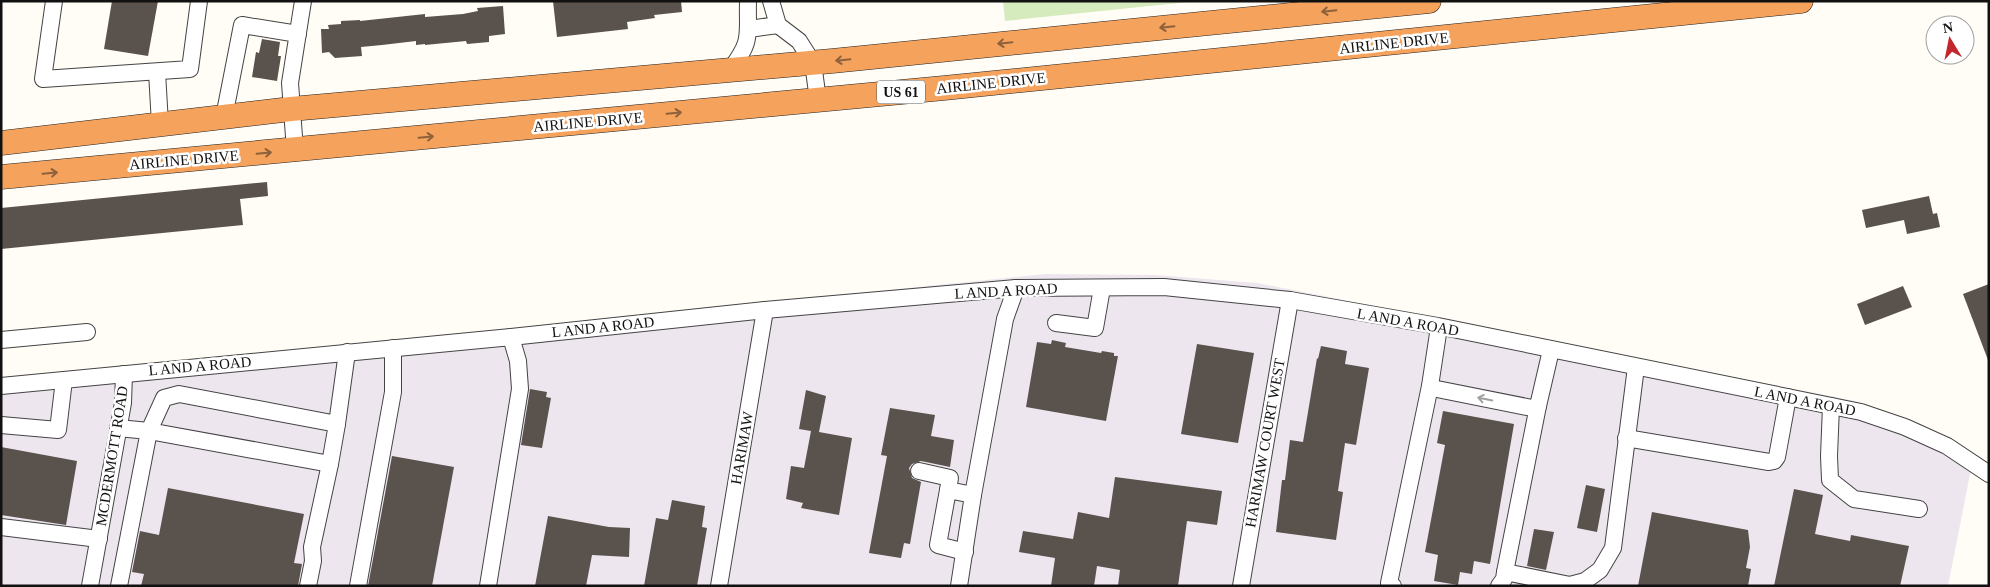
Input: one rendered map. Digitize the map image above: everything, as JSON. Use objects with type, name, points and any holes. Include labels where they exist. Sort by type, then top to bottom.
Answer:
[{"type":"highway","points":[[1,143],[291,109],[730,70],[1429,1]]},
{"type":"highway","name":"AIRLINE DRIVE","points":[[1,177],[1066,76],[1801,1]]},
{"type":"highway","points":[[1367,7],[1374,45]]},
{"type":"highway","points":[[1061,38],[1066,76]]},
{"type":"street","points":[[54,1],[43,80],[190,69],[199,1]]},
{"type":"street","points":[[730,70],[744,52],[749,36],[748,1]]},
{"type":"street","points":[[771,1],[778,25],[799,42],[813,62],[818,100]]},
{"type":"street","points":[[295,150],[290,83],[298,34],[307,2]]},
{"type":"street","points":[[224,117],[242,25],[298,34]]},
{"type":"street","points":[[749,29],[778,25]]},
{"type":"street","points":[[157,72],[160,124]]},
{"type":"street","name":"L AND A ROAD","points":[[1,386],[511,337],[765,310],[1016,288],[1164,287],[1290,300],[1439,327],[1861,412],[1905,427],[1947,446],[1989,474]]},
{"type":"street","points":[[959,586],[973,495],[1005,319],[1016,288]]},
{"type":"street","points":[[1056,323],[1095,328],[1102,288]]},
{"type":"street","name":"HARIMAW COURT WEST","points":[[1240,586],[1290,300]]},
{"type":"street","name":"HARIMAW","points":[[719,586],[765,310]]},
{"type":"street","points":[[1393,586],[1389,583],[1431,387],[1439,327]]},
{"type":"street","points":[[1,340],[87,332]]},
{"type":"street","points":[[488,586],[520,389],[518,361],[511,337]]},
{"type":"street","points":[[358,586],[393,392],[393,348]]},
{"type":"street","points":[[1551,350],[1535,407],[1502,579],[1570,585],[1585,581],[1600,570],[1613,548],[1636,367]]},
{"type":"street","points":[[308,586],[313,560],[312,547],[330,464],[347,352]]},
{"type":"street","name":"MCDERMOTT ROAD","points":[[90,586],[123,403],[124,374]]},
{"type":"street","points":[[1,424],[58,430],[64,380]]},
{"type":"street","points":[[1431,387],[1535,407]]},
{"type":"street","points":[[119,586],[149,431],[164,398],[178,394],[337,424]]},
{"type":"street","points":[[1626,438],[1769,462],[1774,461],[1777,457],[1788,398]]},
{"type":"street","points":[[1831,406],[1828,456],[1830,480],[1854,499],[1919,509]]},
{"type":"street","points":[[118,428],[149,431],[330,464]]},
{"type":"street","points":[[919,471],[950,478],[938,545],[965,552]]},
{"type":"street","points":[[948,490],[973,495]]},
{"type":"street","points":[[1,527],[99,539]]},
{"type":"shaded area","points":[[1046,274],[1156,275],[1257,283],[1855,401],[1919,423],[1974,454],[1948,586],[1,586],[1,381]]},
{"type":"green space","points":[[1003,1],[1198,1],[1005,21]]},
{"type":"building","points":[[112,1],[158,1],[148,56],[104,49]]},
{"type":"building","points":[[553,1],[681,1],[682,12],[654,15],[655,18],[627,22],[628,29],[557,37]]},
{"type":"building","points":[[503,6],[505,34],[489,36],[489,42],[467,44],[466,41],[416,45],[416,41],[361,47],[362,56],[335,58],[329,52],[322,53],[321,29],[329,29],[328,25],[341,24],[341,21],[360,21],[425,14],[425,17],[463,14],[478,11],[477,8]]},
{"type":"building","points":[[262,39],[280,42],[278,56],[281,56],[277,81],[252,77],[256,52],[259,53]]},
{"type":"building","points":[[267,182],[268,196],[240,199],[243,225],[1,249],[1,208]]},
{"type":"building","points":[[1929,196],[1933,214],[1937,213],[1940,227],[1907,234],[1904,220],[1866,228],[1862,210]]},
{"type":"building","points":[[1989,284],[1989,360],[1988,360],[1963,294]]},
{"type":"building","points":[[1903,286],[1912,307],[1865,325],[1857,304]]},
{"type":"building","points":[[1052,340],[1066,343],[1065,347],[1101,353],[1102,351],[1114,353],[1114,356],[1118,356],[1106,421],[1026,407],[1037,342],[1051,344]]},
{"type":"building","points":[[1197,344],[1254,353],[1238,443],[1181,434]]},
{"type":"building","points":[[1321,346],[1347,351],[1345,364],[1369,368],[1356,445],[1345,443],[1338,491],[1343,492],[1336,540],[1276,532],[1282,480],[1285,480],[1290,440],[1303,442],[1317,358]]},
{"type":"building","points":[[530,389],[547,392],[546,397],[551,398],[542,448],[521,445]]},
{"type":"building","points":[[806,390],[826,396],[819,432],[852,438],[839,515],[801,508],[803,503],[786,499],[791,466],[804,468],[811,431],[799,429]]},
{"type":"building","points":[[890,408],[935,415],[931,436],[954,440],[950,467],[921,461],[912,464],[909,468],[912,478],[921,482],[910,544],[904,543],[901,558],[869,553],[887,456],[881,455]]},
{"type":"building","points":[[1443,411],[1514,424],[1490,564],[1474,561],[1472,574],[1460,572],[1458,585],[1434,581],[1438,555],[1425,552],[1445,445],[1437,443]]},
{"type":"building","points":[[1,447],[77,461],[66,525],[1,515]]},
{"type":"building","points":[[392,456],[454,467],[432,586],[368,586]]},
{"type":"building","points":[[1115,477],[1222,491],[1217,525],[1187,521],[1178,586],[1118,586],[1120,570],[1097,566],[1094,586],[1051,586],[1055,558],[1019,552],[1023,531],[1073,539],[1078,512],[1109,518]]},
{"type":"building","points":[[1586,485],[1605,489],[1597,532],[1577,528]]},
{"type":"building","points":[[168,488],[304,514],[294,563],[302,564],[298,586],[141,586],[144,574],[132,572],[140,531],[159,535]]},
{"type":"building","points":[[1794,489],[1823,495],[1815,534],[1850,541],[1851,535],[1909,546],[1900,586],[1774,586]]},
{"type":"building","points":[[672,500],[705,506],[702,527],[707,528],[697,586],[644,586],[656,518],[668,520]]},
{"type":"building","points":[[1652,512],[1748,530],[1750,547],[1746,568],[1751,569],[1748,586],[1638,586]]},
{"type":"building","points":[[548,516],[609,527],[630,528],[629,557],[592,555],[586,586],[535,586]]},
{"type":"building","points":[[1534,529],[1554,532],[1546,570],[1527,566]]}]
